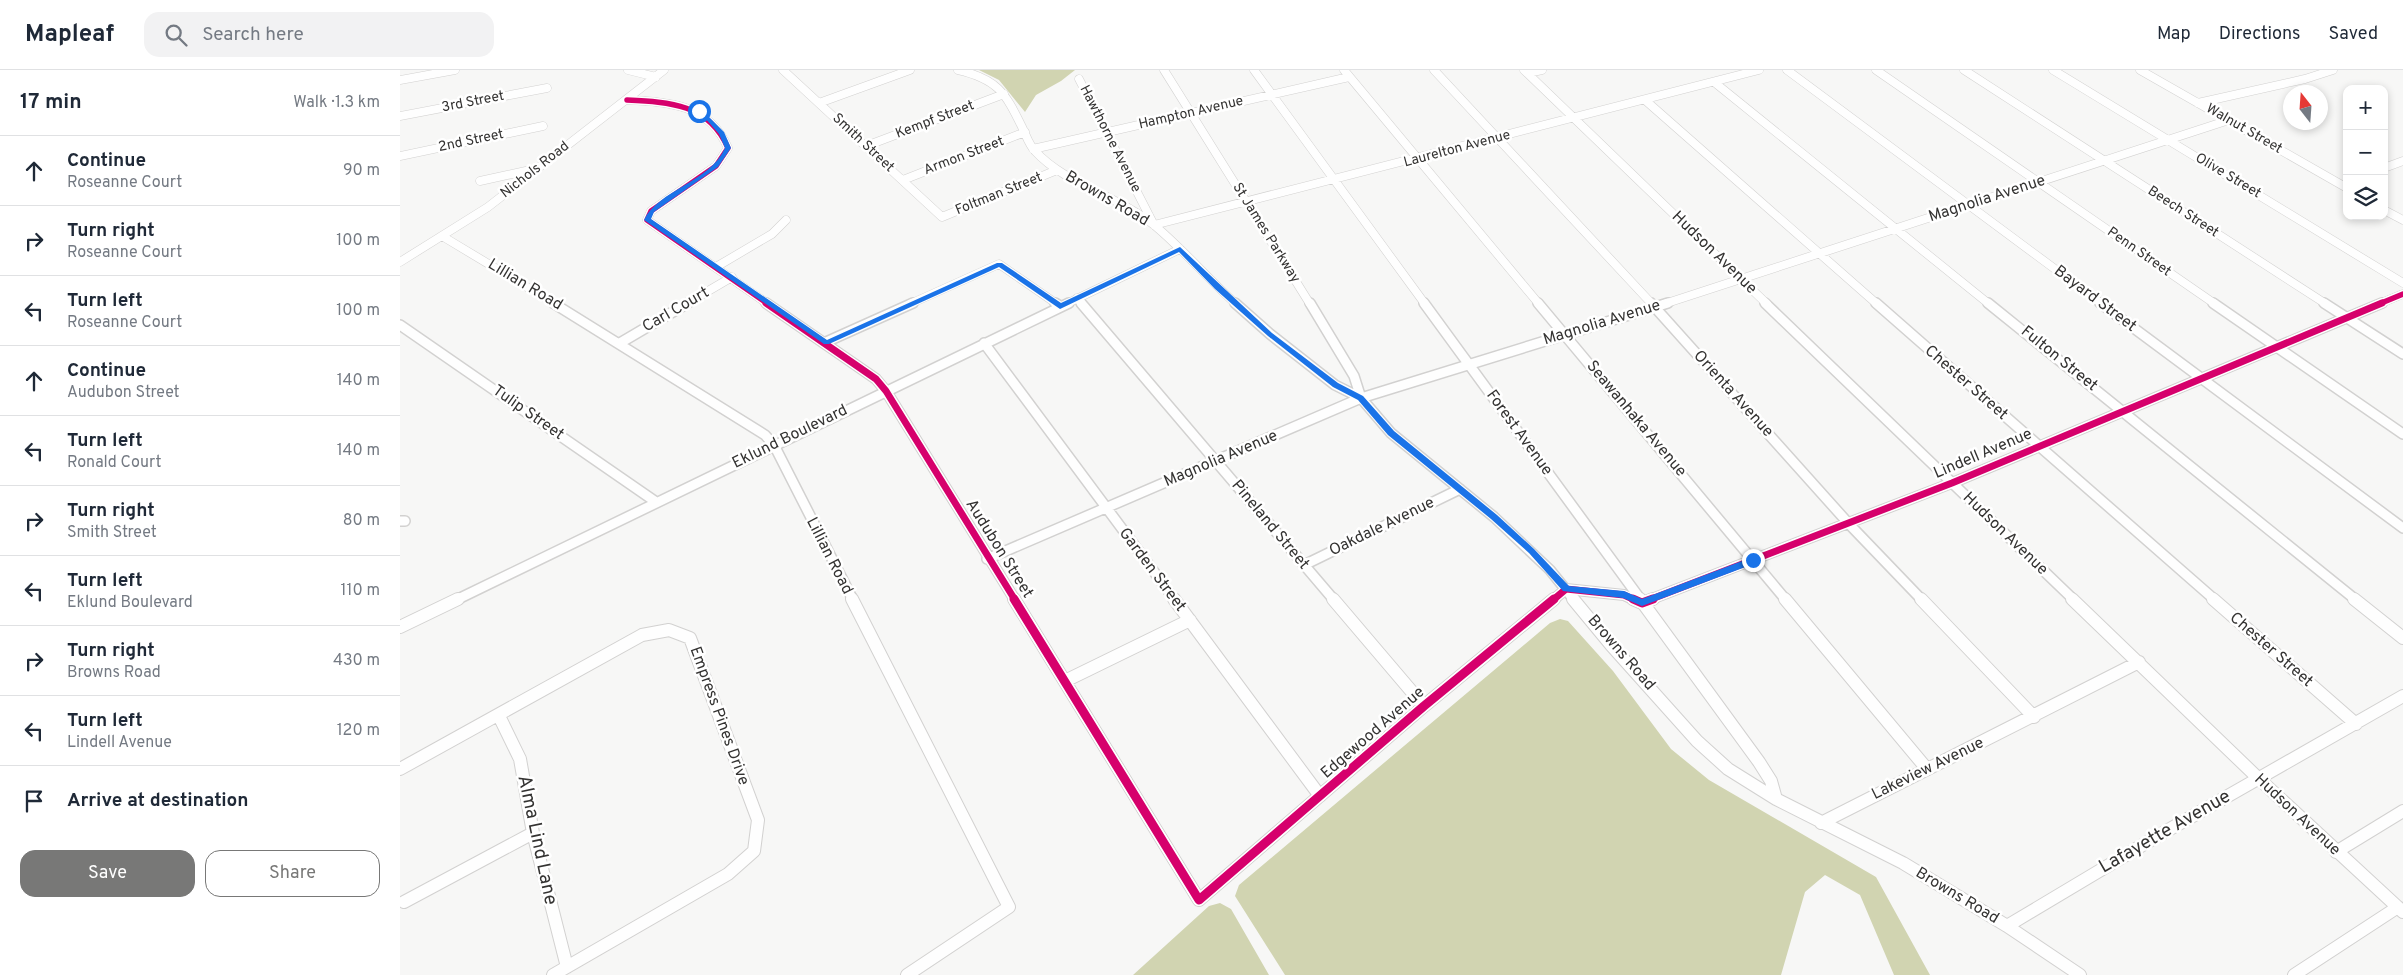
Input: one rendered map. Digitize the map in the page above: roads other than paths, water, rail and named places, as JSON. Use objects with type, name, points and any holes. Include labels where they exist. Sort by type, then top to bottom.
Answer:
[{"type":"street","points":[[400,88],[404,70]]},
{"type":"street","points":[[401,80],[455,70]]},
{"type":"street","points":[[628,70],[656,77]]},
{"type":"street","name":"Nichols Road","points":[[400,262],[488,207],[664,70]]},
{"type":"street","points":[[819,103],[910,70]]},
{"type":"street","name":"Browns Road","points":[[958,70],[980,75],[992,82],[1004,94],[1032,149],[1057,170],[1118,201],[1154,225],[1217,287],[1270,334],[1335,385],[1361,398],[1391,433],[1532,551],[1566,589],[1611,645],[1697,742],[1728,769],[1776,799],[1903,863],[2007,926],[2080,975]]},
{"type":"street","name":"St James Parkway","points":[[1164,70],[1354,376],[1361,398]]},
{"type":"street","name":"Forest Avenue","points":[[1254,70],[1759,762],[1771,781],[1776,799]]},
{"type":"street","name":"Seawanhaka Avenue","points":[[1344,70],[1928,769]]},
{"type":"street","name":"Orienta Avenue","points":[[1434,70],[1654,306],[1850,524],[2034,717]]},
{"type":"street","points":[[1526,72],[1542,70]]},
{"type":"street","name":"Laurelton Avenue","points":[[1154,225],[1418,159],[1759,70]]},
{"type":"street","name":"Bayard Street","points":[[1787,70],[2403,528]]},
{"type":"street","name":"Penn Street","points":[[1876,70],[2403,434]]},
{"type":"street","name":"Beech Street","points":[[1964,70],[2403,354]]},
{"type":"street","name":"Olive Street","points":[[2053,70],[2403,283]]},
{"type":"street","name":"Walnut Street","points":[[2140,70],[2343,183]]},
{"type":"street","points":[[2198,103],[2333,70]]},
{"type":"street","name":"Smith Street","points":[[786,71],[942,217]]},
{"type":"street","name":"Hudson Avenue","points":[[1526,72],[2258,778],[2400,910]]},
{"type":"street","name":"Hampton Avenue","points":[[1032,149],[1349,77]]},
{"type":"street","name":"Hawthorne Avenue","points":[[1079,79],[1154,225]]},
{"type":"street","name":"Fulton Street","points":[[1714,82],[2403,638]]},
{"type":"street","name":"3rd Street","points":[[400,116],[547,88]]},
{"type":"street","name":"Kempf Street","points":[[866,146],[1004,94]]},
{"type":"street","name":"Audubon Street","points":[[627,100],[649,101],[699,111],[712,122],[727,143],[728,148],[725,156],[716,166],[651,211],[647,220],[826,342],[876,379],[886,391],[1200,900]]},
{"type":"street","name":"Chester Street","points":[[1645,100],[2356,724]]},
{"type":"street","name":"Magnolia Avenue","points":[[988,559],[1361,398],[1741,280],[2229,120]]},
{"type":"street","name":"2nd Street","points":[[400,156],[543,126]]},
{"type":"street","name":"Armon Street","points":[[903,180],[1025,132]]},
{"type":"street","points":[[2388,167],[2403,161]]},
{"type":"street","points":[[480,181],[539,168]]},
{"type":"street","name":"Foltman Street","points":[[942,217],[1057,170]]},
{"type":"street","points":[[2388,212],[2403,220]]},
{"type":"street","points":[[716,267],[772,234],[786,220]]},
{"type":"street","name":"Lillian Road","points":[[442,236],[620,343],[765,435],[774,445],[1009,907],[907,975]]},
{"type":"street","name":"Eklund Boulevard","points":[[400,627],[1180,249]]},
{"type":"street","points":[[826,342],[999,264],[1060,306]]},
{"type":"street","name":"Carl Court","points":[[620,343],[732,277]]},
{"type":"street","name":"Lindell Avenue","points":[[1642,602],[1850,524],[1952,483],[2345,316],[2403,294]]},
{"type":"street","name":"Pineland Street","points":[[1077,298],[1424,706]]},
{"type":"street","name":"Tulip Street","points":[[400,325],[656,502]]},
{"type":"street","name":"Garden Street","points":[[984,343],[1320,796]]},
{"type":"street","name":"Oakdale Avenue","points":[[1304,565],[1460,489]]},
{"type":"street","points":[[1566,589],[1624,595],[1642,602]]},
{"type":"street","name":"Edgewood Avenue","points":[[1200,900],[1424,706],[1566,589]]},
{"type":"street","points":[[1065,681],[1190,620]]},
{"type":"street","name":"Empress Pines Drive","points":[[400,768],[499,716],[642,634],[669,630],[690,638],[758,820],[754,851],[728,874],[553,975]]},
{"type":"street","name":"Lakeview Avenue","points":[[1821,822],[2034,717],[2139,662]]},
{"type":"street","name":"Lafayette Avenue","points":[[2007,926],[2258,778],[2403,696]]},
{"type":"street","name":"Alma Lind Lane","points":[[499,716],[520,759],[533,832],[567,967]]},
{"type":"street","points":[[2336,852],[2403,811]]},
{"type":"street","points":[[404,902],[533,832]]},
{"type":"street","points":[[2294,975],[2400,910]]}]
